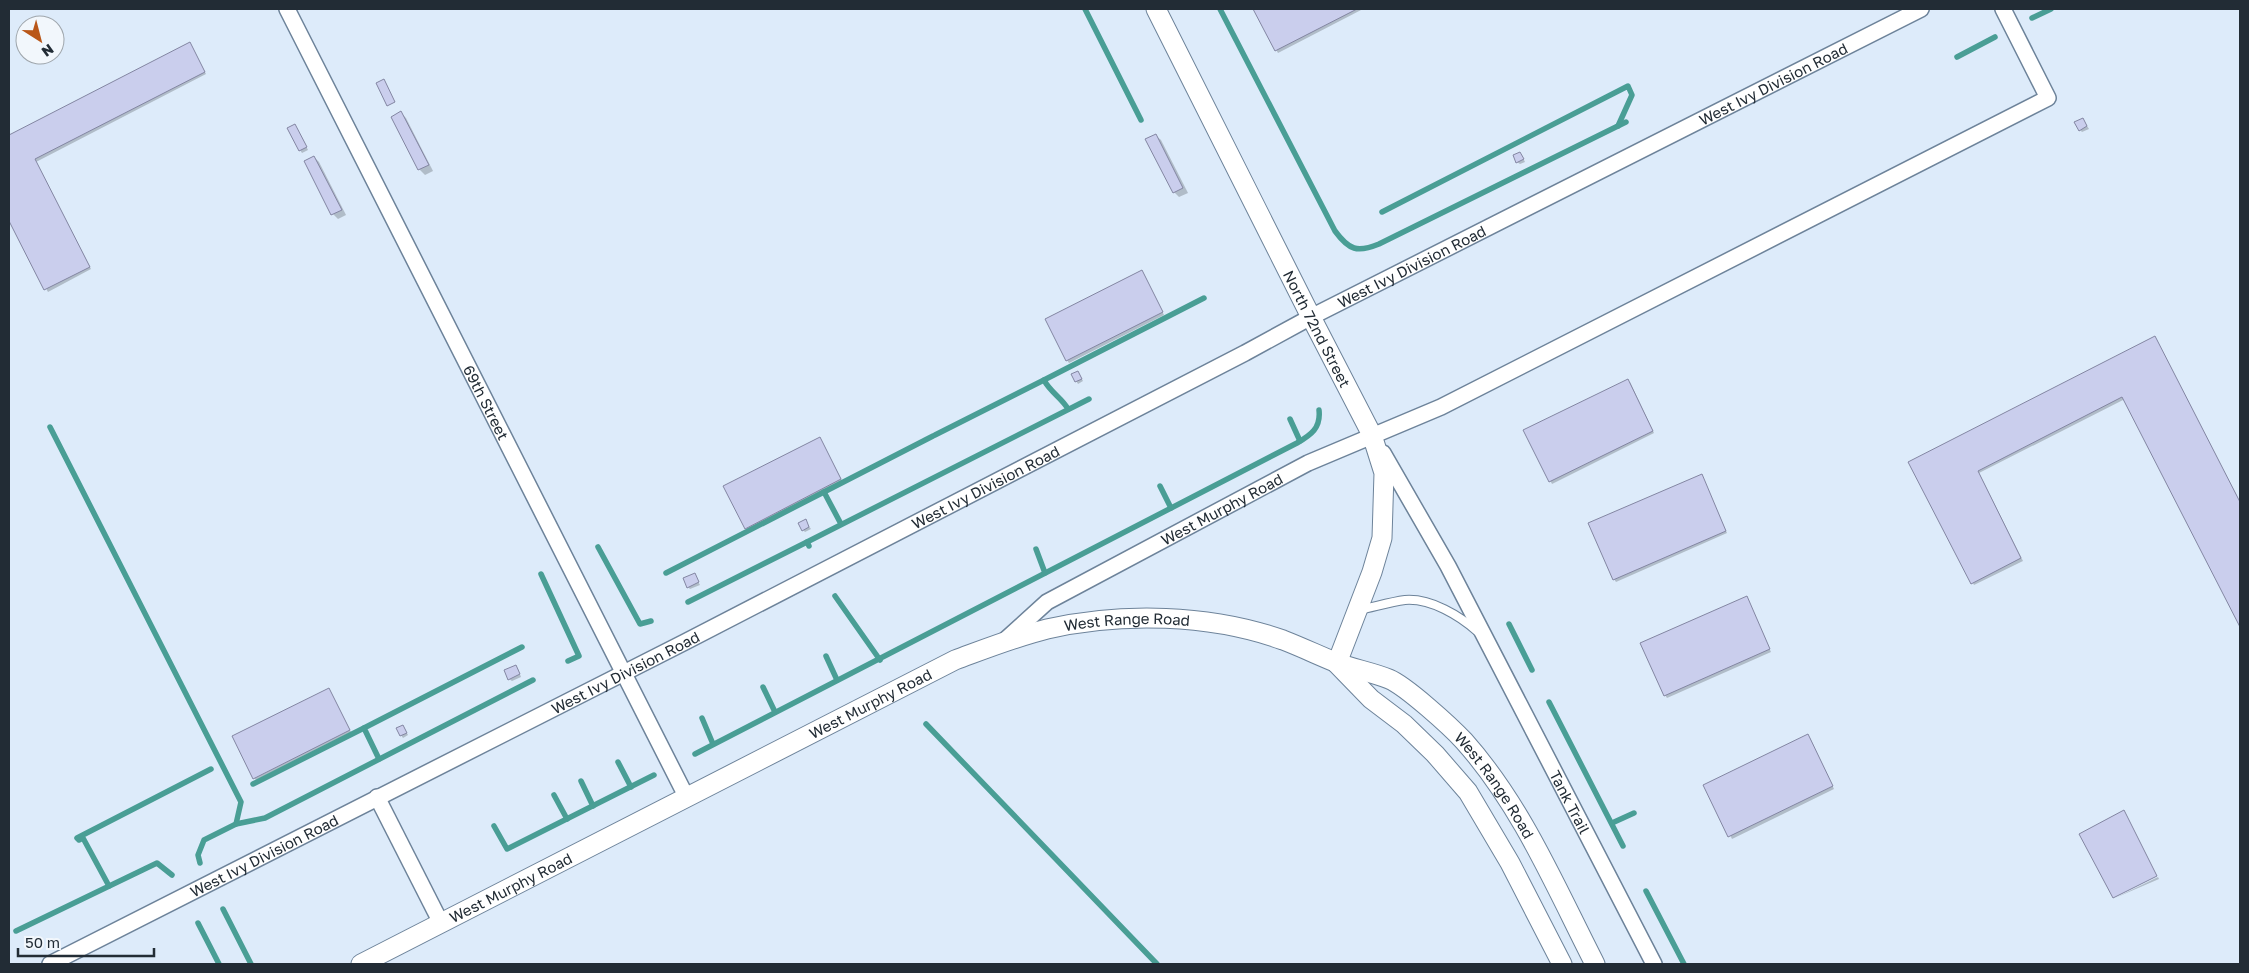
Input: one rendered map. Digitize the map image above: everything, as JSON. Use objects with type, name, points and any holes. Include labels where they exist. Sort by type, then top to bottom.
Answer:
[{"type":"street","name":"69th Street","points":[[287,9],[687,798]]},
{"type":"street","name":"North 72nd Street","points":[[1156,9],[1372,435],[1384,473],[1382,538],[1337,663]]},
{"type":"street","name":"West Ivy Division Road","points":[[50,964],[376,797],[624,673],[1245,353],[1311,317],[1921,9]]},
{"type":"street","name":"West Murphy Road","points":[[361,964],[955,660],[1003,642],[1046,602],[1308,463],[1372,435],[1419,418],[2048,98],[2003,9]]},
{"type":"street","name":"Tank Trail","points":[[1372,435],[1448,566],[1654,964]]},
{"type":"street","name":"West Range Road","points":[[1003,642],[1048,629],[1096,622],[1142,619],[1199,620],[1282,640],[1337,663],[1392,680],[1430,709],[1463,740],[1492,775],[1515,810],[1595,964]]},
{"type":"street","name":"West Range Road","points":[[1337,663],[1371,699],[1404,724],[1435,754],[1468,792],[1506,855],[1562,964]]},
{"type":"street","points":[[376,797],[441,923]]},
{"type":"lane","name":"Tank Trail","points":[[1357,610],[1407,600],[1441,607],[1463,619],[1486,640]]},
{"type":"building","points":[[1253,9],[1357,9],[1275,51]]},
{"type":"building","points":[[190,42],[205,72],[35,159],[90,267],[44,290],[9,221],[9,135]]},
{"type":"building","points":[[384,79],[395,102],[387,106],[376,83]]},
{"type":"building","points":[[401,111],[429,165],[418,170],[391,117]]},
{"type":"building","points":[[2083,118],[2087,126],[2079,131],[2074,122]]},
{"type":"building","points":[[295,124],[307,147],[299,151],[287,128]]},
{"type":"building","points":[[1156,134],[1183,188],[1173,193],[1145,139]]},
{"type":"building","points":[[1520,152],[1524,159],[1516,163],[1513,155]]},
{"type":"building","points":[[314,156],[342,210],[331,215],[304,161]]},
{"type":"building","points":[[1142,270],[1163,312],[1066,361],[1045,319]]},
{"type":"building","points":[[2155,336],[2240,502],[2240,627],[2122,397],[1978,471],[2021,558],[1971,584],[1908,462]]},
{"type":"building","points":[[1078,371],[1082,379],[1075,382],[1071,374]]},
{"type":"building","points":[[1628,379],[1653,431],[1549,482],[1523,430]]},
{"type":"building","points":[[820,437],[841,479],[745,529],[723,486]]},
{"type":"building","points":[[1702,474],[1726,531],[1613,580],[1588,523]]},
{"type":"building","points":[[806,519],[809,527],[802,531],[798,523]]},
{"type":"building","points":[[695,573],[699,582],[687,588],[683,578]]},
{"type":"building","points":[[1747,596],[1770,649],[1664,696],[1640,643]]},
{"type":"building","points":[[516,665],[520,674],[508,680],[504,670]]},
{"type":"building","points":[[329,688],[350,730],[253,779],[232,736]]},
{"type":"building","points":[[403,725],[407,733],[400,736],[396,728]]},
{"type":"building","points":[[1808,734],[1833,786],[1728,837],[1703,785]]},
{"type":"building","points":[[2124,810],[2157,876],[2113,898],[2079,834]]},
{"type":"waterway","points":[[1085,9],[1141,120]]},
{"type":"waterway","points":[[1220,9],[1335,231],[1349,246],[1354,248],[1359,249],[1379,244],[1626,122]]},
{"type":"waterway","points":[[2032,18],[2051,9]]},
{"type":"waterway","points":[[1957,57],[1995,37]]},
{"type":"waterway","points":[[1382,212],[1628,86],[1632,95],[1618,126]]},
{"type":"waterway","points":[[1068,409],[1044,380],[1204,298]]},
{"type":"waterway","points":[[935,435],[1044,380]]},
{"type":"waterway","points":[[807,542],[1089,399]]},
{"type":"waterway","points":[[695,754],[1297,443],[1307,437],[1317,426],[1319,410]]},
{"type":"waterway","points":[[1290,419],[1300,441]]},
{"type":"waterway","points":[[50,427],[241,802],[236,824],[204,840],[198,855],[200,863]]},
{"type":"waterway","points":[[841,524],[824,492],[933,436]]},
{"type":"waterway","points":[[1160,486],[1171,508]]},
{"type":"waterway","points":[[666,573],[824,492]]},
{"type":"waterway","points":[[688,602],[807,542],[809,546]]},
{"type":"waterway","points":[[598,547],[640,624],[651,621]]},
{"type":"waterway","points":[[1036,549],[1045,573]]},
{"type":"waterway","points":[[541,574],[579,656],[568,661]]},
{"type":"waterway","points":[[835,596],[880,660]]},
{"type":"waterway","points":[[1509,624],[1532,670]]},
{"type":"waterway","points":[[379,759],[364,728],[522,647]]},
{"type":"waterway","points":[[826,656],[837,680]]},
{"type":"waterway","points":[[236,824],[265,818],[533,680]]},
{"type":"waterway","points":[[763,687],[775,712]]},
{"type":"waterway","points":[[1549,702],[1623,846]]},
{"type":"waterway","points":[[702,718],[713,744]]},
{"type":"waterway","points":[[926,724],[1157,964]]},
{"type":"waterway","points":[[253,784],[364,728]]},
{"type":"waterway","points":[[618,762],[631,787]]},
{"type":"waterway","points":[[109,886],[83,838],[79,840],[77,838],[211,769]]},
{"type":"waterway","points":[[494,826],[507,849],[654,775]]},
{"type":"waterway","points":[[581,781],[593,806]]},
{"type":"waterway","points":[[554,795],[567,819]]},
{"type":"waterway","points":[[1612,823],[1634,813]]},
{"type":"waterway","points":[[16,931],[157,863],[172,875]]},
{"type":"waterway","points":[[1646,891],[1684,964]]},
{"type":"waterway","points":[[223,909],[251,964]]},
{"type":"waterway","points":[[198,923],[219,964]]}]
